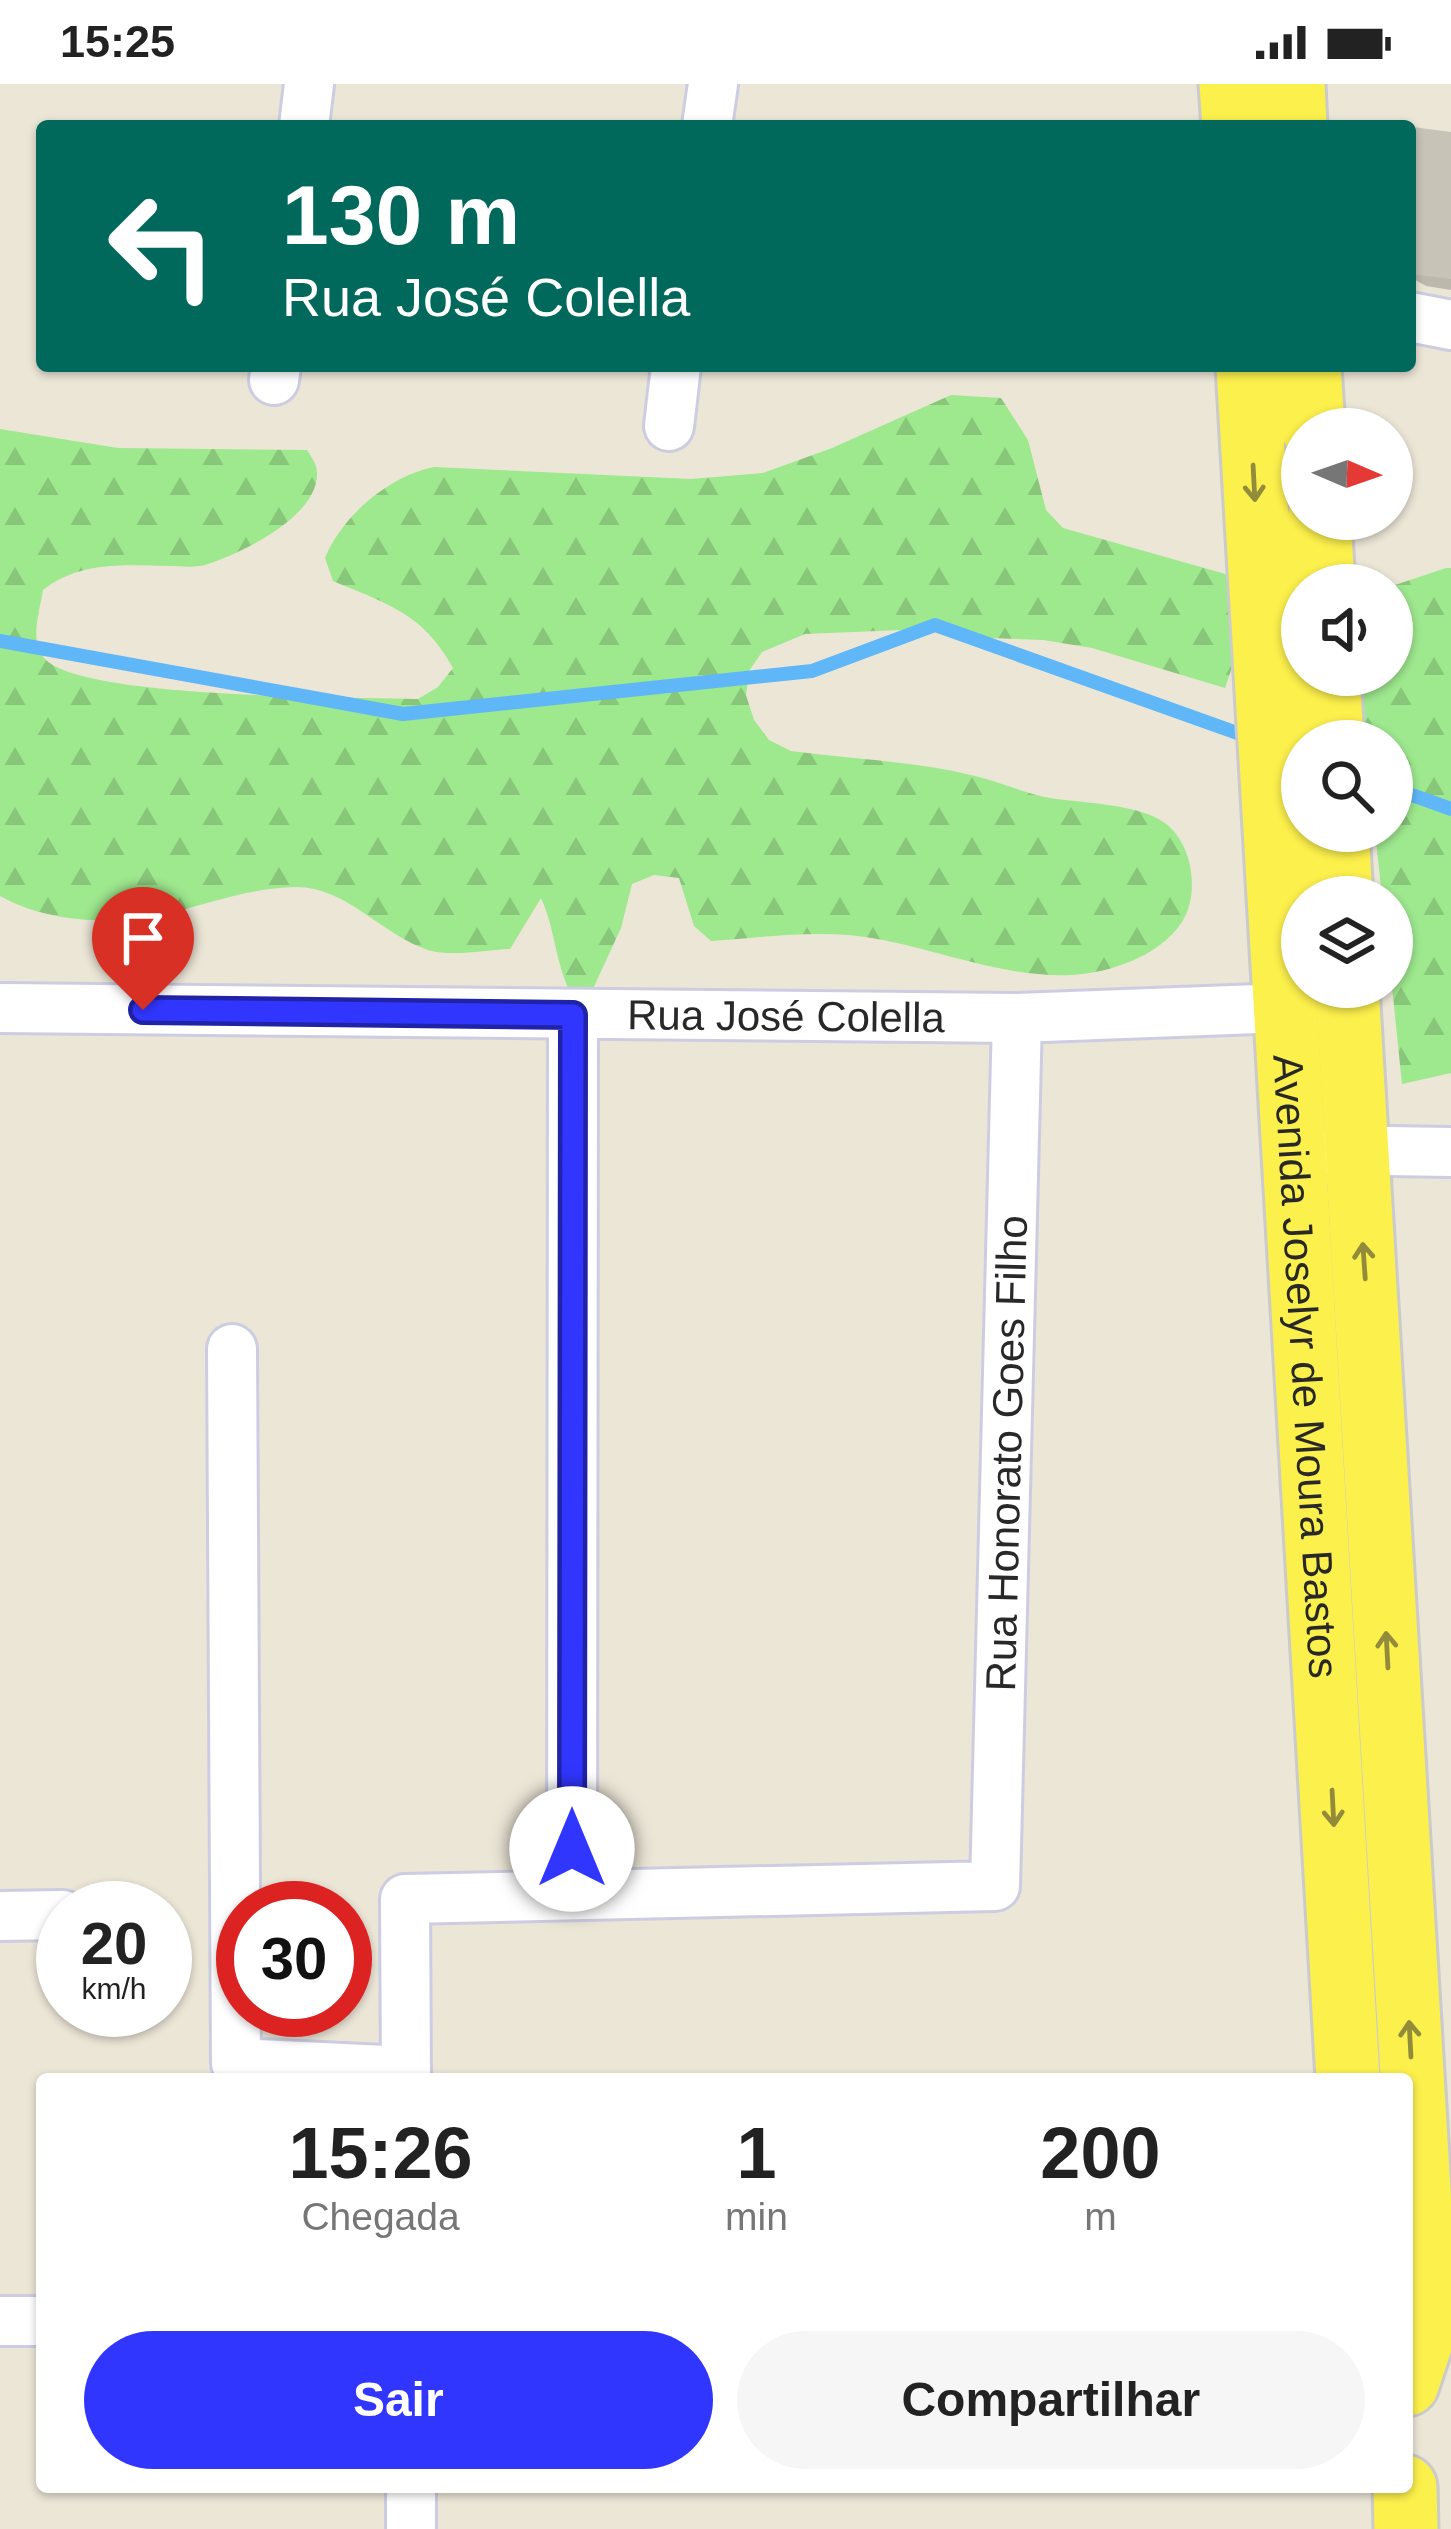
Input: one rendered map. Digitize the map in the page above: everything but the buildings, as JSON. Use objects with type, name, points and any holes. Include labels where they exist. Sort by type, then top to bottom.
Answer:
[{"type":"main road","points":[[1231,84],[1234,120]]},
{"type":"main road","points":[[1292,84],[1295,120]]},
{"type":"main road","name":"Avenida Joselyr de Moura Bastos","points":[[1248,372],[1281,928]]},
{"type":"main road","points":[[1310,372],[1312,408]]},
{"type":"main road","name":"Avenida Joselyr de Moura Bastos","points":[[1286,1008],[1348,2073]]},
{"type":"main road","name":"Avenida Joselyr de Moura Bastos","points":[[1348,1008],[1413,2073]]},
{"type":"main road","points":[[1320,1594],[1383,1588]]},
{"type":"main road","name":"Avenida Joselyr de Moura Bastos","points":[[1413,2079],[1428,2324]]},
{"type":"main road","points":[[1413,2367],[1428,2324]]},
{"type":"main road","points":[[1406,2493],[1406,2529]]},
{"type":"street","points":[[305,120],[309,84]]},
{"type":"street","points":[[708,120],[713,84]]},
{"type":"street","points":[[1416,318],[1451,325]]},
{"type":"street","points":[[669,426],[675,372]]},
{"type":"street","name":"Rua José Colella","points":[[0,1008],[1017,1018],[1286,1008]]},
{"type":"street","points":[[406,2073],[406,1899],[572,1895],[573,1015]]},
{"type":"street","name":"Rua Honorato Goes Filho","points":[[572,1895],[994,1886],[1017,1018]]},
{"type":"street","points":[[1294,1151],[1451,1152]]},
{"type":"street","points":[[232,1348],[236,2063],[378,2073]]},
{"type":"street","points":[[0,1916],[36,1915]]},
{"type":"street","points":[[0,2321],[36,2321]]},
{"type":"street","points":[[410,2529],[411,2493]]},
{"type":"green space","points":[[951,395],[1001,398],[1028,440],[1046,510],[1063,528],[1236,577],[1239,647],[1225,688],[1092,648],[1043,640],[961,637],[926,629],[805,634],[762,652],[749,671],[746,695],[754,720],[769,740],[791,751],[949,770],[1050,798],[1126,808],[1165,823],[1187,856],[1191,898],[1173,934],[1147,953],[1102,971],[1047,975],[862,936],[797,934],[711,941],[694,926],[679,878],[654,875],[632,884],[621,928],[592,991],[570,992],[541,898],[510,949],[458,953],[411,943],[348,903],[314,889],[263,890],[149,917],[105,920],[39,912],[0,896],[0,429],[118,448],[307,450],[317,468],[313,491],[304,506],[274,532],[237,552],[205,565],[87,569],[43,590],[36,636],[46,660],[71,673],[164,689],[418,699],[438,687],[453,668],[441,649],[402,612],[333,581],[325,558],[355,513],[400,479],[434,467],[691,479],[763,473]]},
{"type":"green space","points":[[1451,568],[1451,1073],[1402,1084],[1394,1008],[1413,1008],[1413,876],[1380,876],[1377,852],[1413,852],[1413,720],[1360,720],[1356,696],[1413,696],[1413,579]]},
{"type":"waterway","points":[[0,641],[403,714],[812,671],[935,625],[1254,739]]},
{"type":"waterway","points":[[1413,795],[1451,809]]},
{"type":"route","points":[[143,1010],[573,1015],[572,1849]]}]
